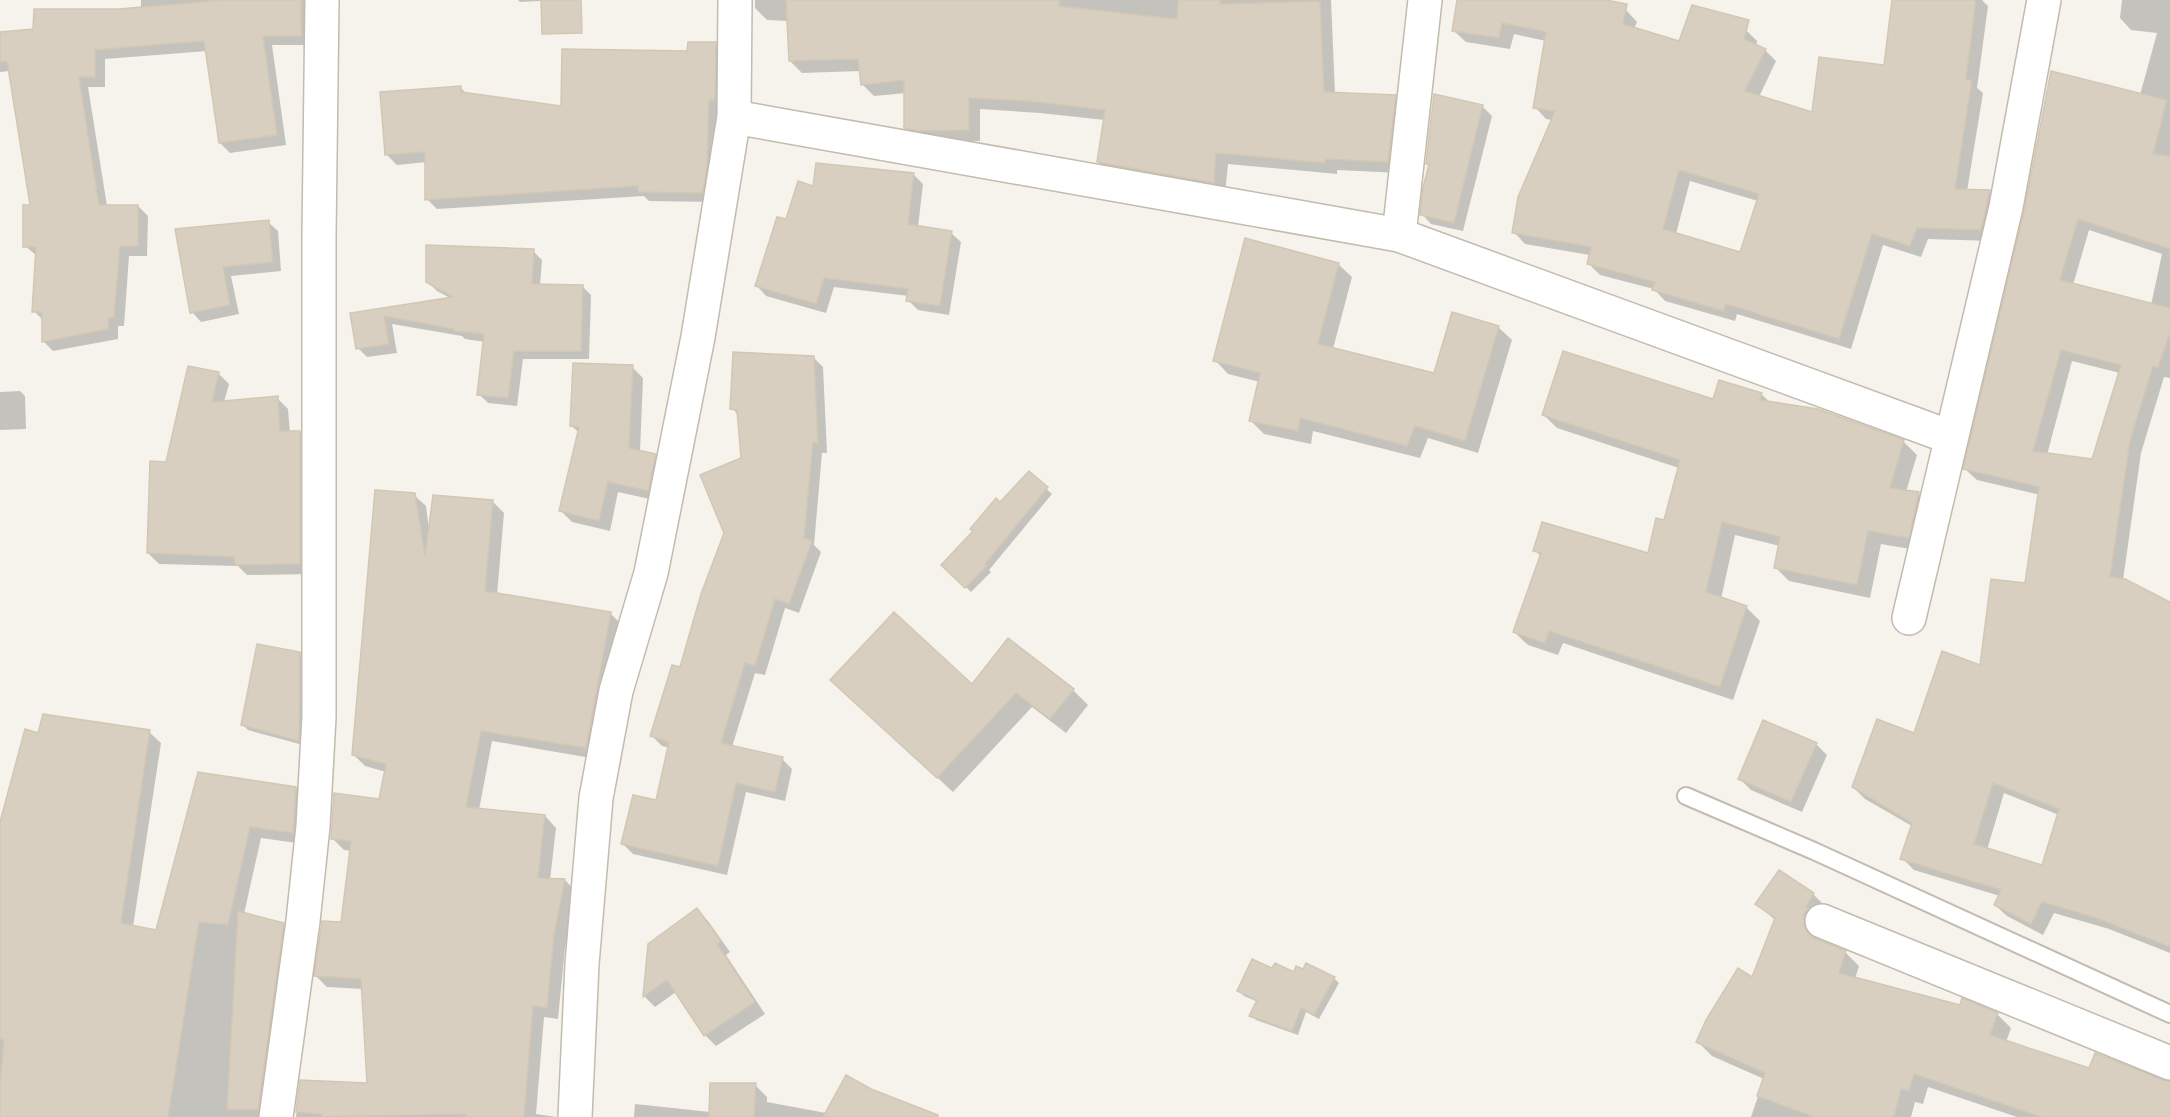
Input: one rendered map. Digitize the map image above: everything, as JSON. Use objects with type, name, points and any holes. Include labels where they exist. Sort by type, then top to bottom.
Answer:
[{"type":"street","points":[[276,1117],[303,921],[313,826],[319,717],[319,236],[322,0]]},
{"type":"street","points":[[575,1117],[582,964],[596,798],[616,691],[651,573],[680,434],[735,117],[735,0]]},
{"type":"street","points":[[1399,235],[1425,0]]},
{"type":"street","points":[[1909,618],[2006,207],[2044,0]]},
{"type":"street","points":[[735,117],[1399,235],[1950,437]]},
{"type":"street","points":[[1822,921],[2170,1063]]},
{"type":"lane","points":[[1686,796],[1814,851],[2170,1014]]},
{"type":"building","points":[[223,0],[301,0],[301,36],[263,36],[277,135],[219,143],[204,41],[95,50],[95,77],[79,77],[99,205],[138,205],[138,246],[120,246],[114,317],[109,317],[108,329],[42,342],[42,312],[32,312],[36,247],[23,247],[23,205],[30,205],[7,61],[0,62],[0,32],[33,29],[34,9],[119,9]]},
{"type":"building","points":[[541,0],[581,0],[582,33],[542,34]]},
{"type":"building","points":[[786,0],[1059,0],[1059,6],[1177,19],[1178,0],[1220,0],[1220,4],[1320,1],[1324,92],[1396,95],[1388,162],[1326,159],[1325,163],[1216,153],[1214,183],[1097,162],[1105,110],[1027,101],[969,98],[969,130],[918,131],[904,128],[904,80],[861,85],[858,59],[789,61]]},
{"type":"building","points":[[1457,0],[1606,0],[1627,4],[1623,24],[1679,41],[1692,5],[1749,20],[1744,39],[1766,49],[1745,91],[1812,112],[1819,57],[1884,65],[1892,0],[1976,0],[1966,79],[1972,80],[1955,189],[1990,190],[1981,230],[1917,228],[1910,246],[1872,234],[1839,339],[1726,304],[1723,311],[1652,290],[1655,282],[1587,264],[1591,247],[1512,233],[1518,197],[1555,111],[1533,108],[1546,32],[1502,23],[1499,38],[1452,31]],"holes":[[[1679,170],[1759,194],[1740,252],[1663,229]]]},
{"type":"building","points":[[688,42],[716,42],[715,100],[709,100],[707,165],[703,193],[638,192],[638,186],[425,200],[425,152],[385,155],[380,92],[461,86],[461,92],[561,106],[562,49],[687,51]]},
{"type":"building","points":[[2051,71],[2167,100],[2153,154],[2170,156],[2170,249],[2078,219],[2060,280],[2170,308],[2170,333],[2158,368],[2153,366],[2130,441],[2110,577],[2125,579],[2170,602],[2170,947],[2096,918],[2042,902],[2031,924],[1994,905],[2001,890],[1900,859],[1912,823],[1852,787],[1877,719],[1914,733],[1942,651],[1980,665],[1991,579],[2025,583],[2039,487],[1963,469],[2024,211]],"holes":[[[2061,350],[2121,365],[2092,459],[2033,451]],[[1993,783],[2059,809],[2042,865],[1974,844]]]},
{"type":"building","points":[[1434,94],[1483,105],[1454,223],[1420,215],[1429,164],[1426,164]]},
{"type":"building","points":[[816,163],[914,173],[908,224],[952,231],[940,306],[906,301],[908,289],[824,278],[816,304],[755,286],[777,217],[786,219],[798,181],[813,186]]},
{"type":"building","points":[[269,220],[273,262],[223,267],[230,305],[190,313],[175,229]]},
{"type":"building","points":[[1245,238],[1339,263],[1318,344],[1434,373],[1452,312],[1499,326],[1465,441],[1415,426],[1407,446],[1300,418],[1298,431],[1249,421],[1260,373],[1213,361]]},
{"type":"building","points":[[426,245],[534,249],[532,284],[583,285],[581,351],[514,351],[508,398],[477,395],[484,334],[454,331],[454,329],[384,316],[389,344],[356,349],[350,313],[453,297],[426,282]]},
{"type":"building","points":[[1563,351],[1713,399],[1719,380],[1762,393],[1760,400],[1818,409],[1904,440],[1890,488],[1919,492],[1909,538],[1868,531],[1857,585],[1774,568],[1780,537],[1722,522],[1706,592],[1747,606],[1720,687],[1549,631],[1545,643],[1513,632],[1541,553],[1533,551],[1542,522],[1648,553],[1656,518],[1664,520],[1680,460],[1542,415]]},
{"type":"building","points":[[733,352],[814,356],[818,443],[813,443],[804,538],[812,541],[789,604],[775,599],[755,666],[745,663],[721,743],[783,757],[775,792],[736,783],[718,866],[621,844],[633,795],[656,800],[669,742],[650,736],[672,665],[680,667],[701,594],[724,533],[700,475],[741,458],[737,410],[730,409]]},
{"type":"building","points":[[573,363],[633,365],[629,448],[656,454],[648,491],[608,482],[599,521],[559,511],[579,427],[570,426]]},
{"type":"building","points":[[188,366],[219,372],[212,402],[278,396],[280,431],[300,431],[300,564],[235,565],[234,557],[147,553],[150,461],[166,462]]},
{"type":"building","points":[[1029,471],[1048,487],[985,564],[987,566],[965,588],[941,565],[973,531],[970,529],[996,498],[1000,502]]},
{"type":"building","points":[[375,490],[415,493],[425,556],[433,495],[493,500],[485,591],[611,612],[586,748],[481,731],[466,807],[545,815],[538,878],[565,879],[554,936],[547,1008],[533,1006],[524,1117],[465,1117],[466,1114],[322,1117],[322,1114],[296,1112],[300,1080],[367,1083],[361,979],[314,976],[322,921],[341,922],[351,841],[331,839],[334,793],[379,799],[386,764],[352,755]]},
{"type":"building","points":[[894,612],[972,684],[1008,638],[1074,689],[1050,719],[1016,693],[937,778],[830,680]]},
{"type":"building","points":[[257,644],[300,652],[299,741],[241,725]]},
{"type":"building","points":[[43,714],[150,730],[121,923],[156,930],[198,772],[296,787],[293,833],[250,827],[228,925],[199,922],[168,1117],[0,1117],[0,1082],[4,1040],[0,1039],[0,822],[25,729],[38,733]]},
{"type":"building","points":[[1763,720],[1817,743],[1791,802],[1738,779]]},
{"type":"building","points":[[1779,870],[1814,893],[1806,907],[1809,908],[1804,914],[1804,924],[1808,933],[1814,938],[1846,951],[1839,973],[1960,1005],[1962,998],[1998,1013],[1990,1035],[2089,1068],[2095,1053],[2170,1081],[2170,1117],[2041,1117],[1914,1074],[1909,1091],[1901,1089],[1894,1117],[1814,1117],[1757,1096],[1765,1073],[1696,1042],[1706,1020],[1738,968],[1752,977],[1775,918],[1755,904]]},
{"type":"building","points":[[697,908],[721,941],[717,944],[755,1002],[704,1036],[667,980],[643,997],[648,944]]},
{"type":"building","points":[[238,911],[284,923],[258,1110],[227,1109]]},
{"type":"building","points":[[1252,959],[1272,968],[1275,963],[1294,972],[1296,966],[1303,969],[1306,963],[1335,977],[1314,1015],[1301,1008],[1292,1031],[1249,1016],[1257,1000],[1237,991]]},
{"type":"building","points":[[846,1075],[871,1089],[938,1115],[938,1117],[823,1117]]},
{"type":"building","points":[[710,1083],[756,1083],[754,1117],[709,1117]]}]
